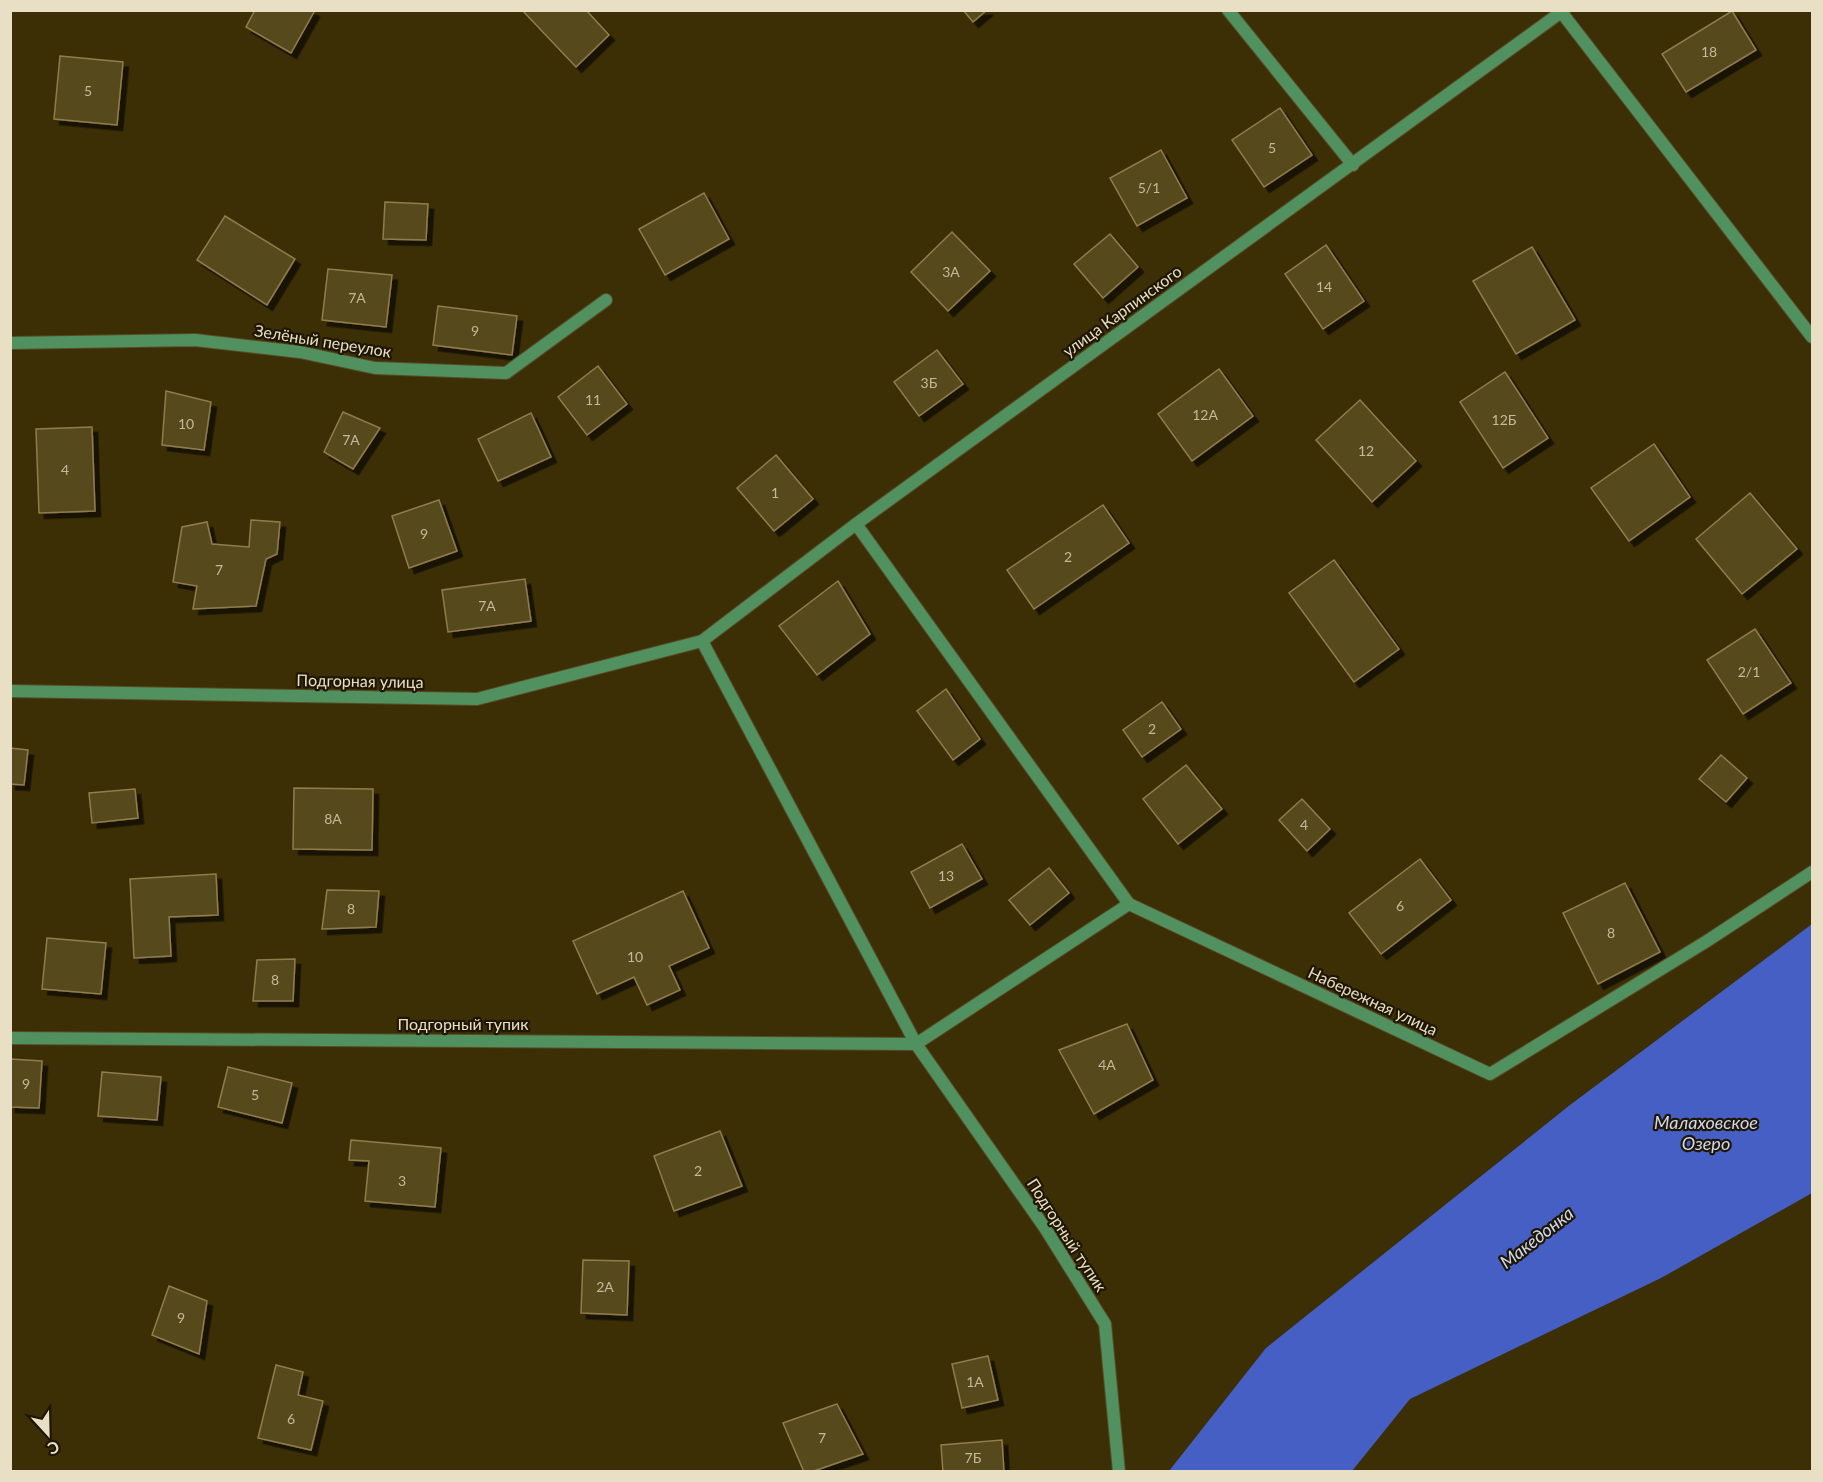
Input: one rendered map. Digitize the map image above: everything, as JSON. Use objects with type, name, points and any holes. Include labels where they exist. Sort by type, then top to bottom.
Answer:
[{"type":"street","points":[[1228,10],[1353,165]]},
{"type":"street","points":[[1563,12],[1812,337]]},
{"type":"street","name":"улица Карпинского","points":[[702,641],[856,524],[1563,12]]},
{"type":"street","name":"Зелёный переулок","points":[[10,343],[195,340],[300,352],[375,368],[506,373],[606,300]]},
{"type":"street","points":[[856,524],[1129,904],[916,1044]]},
{"type":"street","name":"Подгорная улица","points":[[10,691],[477,699],[702,641]]},
{"type":"street","name":"Подгорный тупик","points":[[702,641],[916,1044],[1045,1228],[1105,1324],[1119,1472]]},
{"type":"street","name":"Набережная улица","points":[[1129,904],[1490,1074],[1707,941],[1812,872]]},
{"type":"street","name":"Подгорный тупик","points":[[10,1038],[916,1044]]},
{"type":"water","name":"Малаховское Озеро","points":[[1812,924],[1812,1193],[1661,1278],[1410,1399],[1352,1471],[1169,1471],[1266,1348],[1570,1105]]},
{"type":"building","points":[[255,10],[312,10],[314,12],[291,53],[246,27]]},
{"type":"building","points":[[522,10],[586,10],[609,35],[576,67]]},
{"type":"building","points":[[963,10],[987,10],[973,22]]},
{"type":"building","points":[[1732,11],[1756,50],[1686,92],[1662,54]]},
{"type":"building","points":[[60,56],[123,62],[117,125],[54,119]]},
{"type":"building","points":[[1280,108],[1312,155],[1264,187],[1232,140]]},
{"type":"building","points":[[1161,150],[1187,198],[1137,226],[1110,178]]},
{"type":"building","points":[[704,193],[729,239],[665,275],[639,229]]},
{"type":"building","points":[[385,202],[428,204],[426,240],[383,239]]},
{"type":"building","points":[[225,216],[295,259],[267,305],[197,260]]},
{"type":"building","points":[[952,232],[990,271],[948,311],[911,272]]},
{"type":"building","points":[[1110,234],[1138,267],[1103,298],[1074,264]]},
{"type":"building","points":[[1326,245],[1364,301],[1323,329],[1285,274]]},
{"type":"building","points":[[1532,247],[1575,320],[1516,354],[1473,281]]},
{"type":"building","points":[[328,269],[392,275],[386,327],[322,320]]},
{"type":"building","points":[[438,306],[517,316],[512,355],[433,345]]},
{"type":"building","points":[[937,350],[963,384],[919,416],[894,382]]},
{"type":"building","points":[[598,366],[627,404],[587,435],[558,397]]},
{"type":"building","points":[[1219,369],[1253,416],[1192,461],[1158,414]]},
{"type":"building","points":[[1505,372],[1548,438],[1503,468],[1460,402]]},
{"type":"building","points":[[166,391],[211,402],[204,450],[162,445]]},
{"type":"building","points":[[1360,400],[1416,461],[1372,502],[1316,440]]},
{"type":"building","points":[[343,412],[380,428],[353,469],[324,452]]},
{"type":"building","points":[[531,413],[551,457],[498,481],[478,439]]},
{"type":"building","points":[[92,427],[95,511],[39,513],[36,429]]},
{"type":"building","points":[[1654,444],[1690,497],[1629,541],[1591,488]]},
{"type":"building","points":[[776,455],[813,499],[774,531],[737,488]]},
{"type":"building","points":[[1750,493],[1797,549],[1742,594],[1696,539]]},
{"type":"building","points":[[439,500],[457,551],[409,568],[392,516]]},
{"type":"building","points":[[1103,505],[1129,543],[1034,609],[1007,570]]},
{"type":"building","points":[[251,520],[280,522],[277,554],[266,559],[256,606],[193,609],[197,586],[173,582],[182,527],[207,522],[212,544],[249,547]]},
{"type":"building","points":[[1334,560],[1399,649],[1354,682],[1289,593]]},
{"type":"building","points":[[525,579],[531,621],[448,632],[442,590]]},
{"type":"building","points":[[838,581],[870,634],[817,675],[779,626]]},
{"type":"building","points":[[1755,629],[1791,683],[1743,714],[1707,660]]},
{"type":"building","points":[[946,689],[980,739],[953,760],[917,711]]},
{"type":"building","points":[[1162,702],[1181,729],[1142,757],[1123,730]]},
{"type":"building","points":[[10,748],[28,750],[24,785],[10,784]]},
{"type":"building","points":[[1721,755],[1747,778],[1726,802],[1699,779]]},
{"type":"building","points":[[1186,765],[1222,809],[1178,844],[1143,799]]},
{"type":"building","points":[[294,788],[373,789],[372,850],[293,849]]},
{"type":"building","points":[[135,789],[138,818],[92,823],[89,793]]},
{"type":"building","points":[[1302,799],[1330,829],[1307,851],[1279,820]]},
{"type":"building","points":[[962,844],[982,879],[930,908],[911,872]]},
{"type":"building","points":[[1420,859],[1451,900],[1381,954],[1349,913]]},
{"type":"building","points":[[1049,868],[1069,893],[1030,925],[1009,900]]},
{"type":"building","points":[[216,874],[218,915],[169,917],[171,956],[134,958],[130,879]]},
{"type":"building","points":[[1625,883],[1660,952],[1598,984],[1563,913]]},
{"type":"building","points":[[327,890],[379,891],[376,927],[322,929]]},
{"type":"building","points":[[683,891],[709,948],[669,966],[680,990],[647,1005],[634,977],[597,994],[573,941]]},
{"type":"building","points":[[47,938],[106,943],[101,994],[42,989]]},
{"type":"building","points":[[295,959],[293,1001],[253,1001],[257,960]]},
{"type":"building","points":[[1127,1024],[1153,1080],[1094,1114],[1059,1050]]},
{"type":"building","points":[[10,1059],[42,1061],[39,1108],[10,1107]]},
{"type":"building","points":[[228,1067],[292,1083],[282,1123],[218,1107]]},
{"type":"building","points":[[102,1072],[161,1077],[157,1120],[98,1116]]},
{"type":"building","points":[[720,1131],[742,1186],[674,1211],[654,1156]]},
{"type":"building","points":[[351,1140],[441,1148],[435,1207],[365,1201],[369,1161],[349,1160]]},
{"type":"building","points":[[583,1260],[629,1261],[627,1315],[581,1313]]},
{"type":"building","points":[[169,1286],[207,1301],[199,1354],[152,1335]]},
{"type":"building","points":[[988,1356],[998,1400],[962,1408],[952,1364]]},
{"type":"building","points":[[276,1365],[303,1372],[298,1395],[323,1401],[311,1450],[258,1438]]},
{"type":"building","points":[[837,1404],[863,1454],[811,1472],[804,1472],[783,1423]]},
{"type":"building","points":[[1002,1440],[1004,1472],[943,1472],[941,1445]]},
{"type":"water label","name":"Македонка","points":[[1537,1238]]}]
